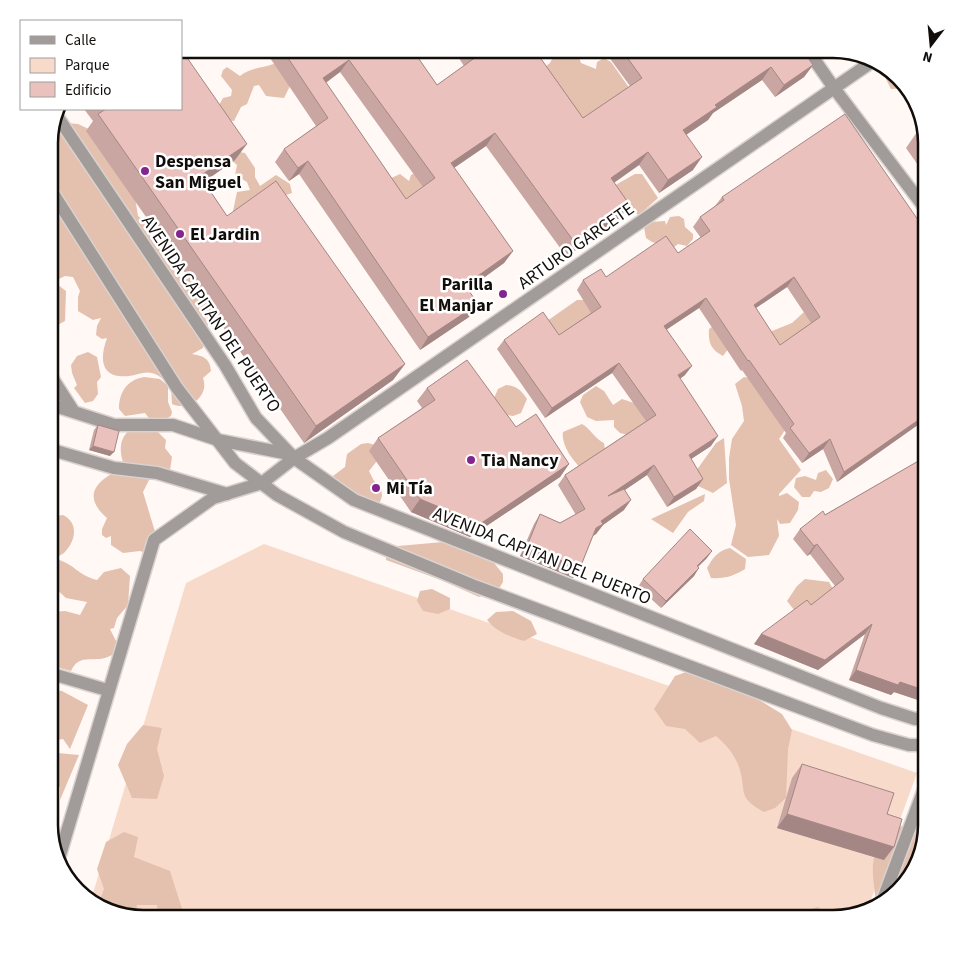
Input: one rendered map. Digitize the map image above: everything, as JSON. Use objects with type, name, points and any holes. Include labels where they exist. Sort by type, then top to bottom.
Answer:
[{"type":"street","points":[[813,58],[918,199]]},
{"type":"street","name":"ARTURO GARCETE","points":[[262,483],[291,456],[336,433],[868,65]]},
{"type":"street","name":"AVENIDA CAPITAN DEL PUERTO","points":[[60,121],[225,365],[256,418],[291,456],[354,500],[881,708],[918,719]]},
{"type":"street","points":[[58,201],[177,388],[235,463],[277,495],[344,532],[472,585],[873,735],[909,745],[918,745]]},
{"type":"street","points":[[58,387],[74,412]]},
{"type":"street","points":[[58,407],[114,425],[173,425],[218,440],[291,456]]},
{"type":"street","points":[[58,452],[114,468],[157,473],[227,494]]},
{"type":"street","points":[[62,849],[107,690],[154,540],[213,498],[262,483]]},
{"type":"street","points":[[58,676],[107,690]]},
{"type":"street","points":[[886,890],[918,805]]},
{"type":"green space","points":[[264,544],[917,773],[871,901],[844,909],[143,910],[126,908],[105,901],[93,893],[186,583]]},
{"type":"shaded area","points":[[552,58],[579,58],[581,63],[596,69],[597,62],[604,58],[611,62],[630,89],[580,123],[541,70],[550,63]]},
{"type":"shaded area","points":[[278,62],[292,82],[284,98],[266,96],[259,85],[254,86],[247,104],[241,107],[234,121],[225,120],[218,107],[223,98],[231,96],[232,90],[221,76],[223,70],[227,67],[240,76],[249,71]]},
{"type":"shaded area","points":[[885,75],[898,89],[891,89]]},
{"type":"shaded area","points":[[60,122],[78,124],[93,131],[135,197],[138,216],[149,224],[150,236],[161,242],[164,257],[172,262],[175,274],[184,279],[192,278],[216,313],[213,317],[205,318],[208,324],[203,348],[192,354],[205,358],[209,363],[211,371],[203,378],[203,391],[196,401],[185,406],[172,404],[171,388],[163,379],[155,374],[146,372],[120,376],[108,371],[103,360],[104,346],[107,338],[102,339],[96,335],[97,326],[101,318],[93,320],[78,311],[80,291],[73,277],[65,276],[58,280],[58,137]]},
{"type":"shaded area","points":[[228,150],[245,153],[255,168],[255,177],[260,186],[276,175],[290,184],[292,193],[277,198],[242,222],[233,211],[237,192],[250,190],[247,182],[235,175],[237,165],[228,157]]},
{"type":"shaded area","points":[[420,170],[438,172],[411,206],[385,181],[400,174],[409,181],[411,175]]},
{"type":"shaded area","points":[[635,174],[642,174],[658,198],[639,215],[621,207],[610,188]]},
{"type":"shaded area","points":[[679,216],[684,219],[685,227],[693,234],[693,239],[687,246],[678,244],[673,248],[652,242],[646,238],[644,227],[650,222],[665,221],[666,225],[670,217]]},
{"type":"shaded area","points":[[58,285],[66,291],[65,321],[58,325]]},
{"type":"shaded area","points":[[577,300],[584,300],[599,317],[557,351],[547,321]]},
{"type":"shaded area","points":[[804,312],[811,321],[816,336],[792,345],[781,344],[771,337],[772,331],[792,323]]},
{"type":"shaded area","points":[[716,324],[728,349],[723,356],[713,349],[709,338],[709,329]]},
{"type":"shaded area","points":[[88,352],[97,357],[101,377],[97,382],[98,394],[93,401],[85,403],[74,388],[77,385],[71,365],[77,356]]},
{"type":"shaded area","points":[[144,377],[160,379],[168,386],[168,402],[172,412],[171,416],[157,423],[145,413],[125,416],[119,409],[122,392],[125,388],[133,381]]},
{"type":"shaded area","points":[[744,377],[765,381],[791,421],[779,439],[801,470],[779,494],[779,496],[787,493],[799,502],[798,510],[790,523],[780,524],[777,519],[779,536],[769,555],[748,557],[731,545],[736,525],[729,479],[729,458],[732,439],[744,421],[742,406],[735,384]]},
{"type":"shaded area","points":[[506,385],[518,389],[527,399],[521,413],[513,416],[506,415],[494,398],[498,389]]},
{"type":"shaded area","points":[[596,386],[604,391],[613,405],[622,399],[637,404],[656,421],[628,435],[620,433],[614,427],[614,420],[596,421],[587,417],[580,402],[583,395]]},
{"type":"shaded area","points":[[582,424],[604,443],[605,450],[582,469],[568,452],[563,432]]},
{"type":"shaded area","points":[[131,429],[155,429],[166,440],[165,448],[172,457],[170,470],[149,480],[143,492],[156,535],[146,553],[140,551],[123,553],[111,545],[111,536],[106,538],[102,535],[102,529],[107,518],[94,501],[96,488],[101,482],[125,467],[121,446],[124,437]]},
{"type":"shaded area","points":[[724,438],[727,483],[713,493],[698,486],[696,471],[716,443]]},
{"type":"shaded area","points":[[361,444],[375,445],[380,457],[369,471],[374,481],[381,487],[382,496],[380,502],[372,504],[362,501],[359,495],[353,496],[338,485],[333,476],[345,467],[347,454]]},
{"type":"shaded area","points":[[826,470],[833,479],[829,488],[821,492],[814,491],[810,497],[802,497],[794,487],[796,478],[805,476],[816,480],[818,473]]},
{"type":"shaded area","points":[[705,494],[704,501],[688,512],[673,533],[651,519]]},
{"type":"shaded area","points":[[63,515],[68,518],[74,527],[74,532],[68,548],[58,556],[58,516]]},
{"type":"shaded area","points":[[443,542],[494,563],[503,574],[503,582],[498,590],[479,597],[441,580],[386,560],[387,547]]},
{"type":"shaded area","points":[[730,548],[746,559],[745,569],[737,574],[711,578],[707,568],[709,564],[719,553]]},
{"type":"shaded area","points":[[58,560],[97,580],[104,572],[121,568],[130,576],[128,605],[117,618],[114,628],[110,629],[117,643],[112,655],[106,658],[79,661],[71,671],[58,667],[58,611],[65,611],[80,615],[87,602],[66,598],[58,591]]},
{"type":"shaded area","points":[[805,579],[829,582],[833,589],[821,605],[795,611],[787,601],[797,586]]},
{"type":"shaded area","points":[[432,589],[450,598],[450,609],[438,614],[423,611],[417,601],[420,591]]},
{"type":"shaded area","points":[[513,611],[531,621],[537,634],[524,641],[499,631],[487,620],[496,612]]},
{"type":"shaded area","points":[[692,670],[748,693],[782,714],[792,730],[788,749],[786,798],[775,808],[764,812],[749,802],[744,793],[739,767],[735,758],[716,736],[700,743],[685,729],[666,726],[654,709],[675,676]]},
{"type":"shaded area","points":[[58,690],[88,705],[70,749],[63,739],[58,740]]},
{"type":"shaded area","points":[[143,725],[162,728],[157,749],[164,776],[157,799],[132,798],[118,765],[127,744]]},
{"type":"shaded area","points":[[58,753],[79,755],[60,800],[60,787],[58,786]]},
{"type":"shaded area","points":[[905,824],[918,828],[917,841],[910,862],[901,876],[876,898],[873,876],[874,857],[884,840]]},
{"type":"shaded area","points":[[124,832],[138,837],[134,857],[170,871],[182,910],[157,910],[157,905],[137,905],[136,909],[126,908],[101,898],[104,889],[97,869],[106,842]]},
{"type":"shaded area","points":[[818,907],[821,910],[807,910]]},
{"type":"building","points":[[182,58],[187,58],[247,144],[200,176],[227,216],[276,181],[405,364],[316,426],[98,114],[104,110],[182,110]]},
{"type":"building","points":[[288,58],[418,58],[437,85],[475,58],[540,58],[583,118],[642,78],[628,58],[808,58],[813,65],[784,85],[771,67],[715,105],[717,107],[683,130],[702,157],[668,180],[648,152],[611,178],[629,204],[597,227],[598,229],[575,243],[495,133],[451,163],[513,251],[465,285],[478,304],[428,337],[308,161],[298,168],[284,149],[328,118]],"holes":[[[349,60],[435,178],[406,199],[323,78]]]},
{"type":"building","points":[[845,114],[918,220],[918,420],[844,472],[830,439],[809,453],[790,428],[794,424],[748,361],[706,298],[664,326],[692,366],[678,375],[718,436],[689,455],[703,479],[674,497],[654,465],[608,496],[624,489],[631,500],[601,521],[603,524],[596,528],[580,568],[527,546],[540,514],[560,523],[585,509],[565,475],[656,415],[619,363],[552,408],[504,340],[543,312],[559,335],[601,307],[583,280],[601,269],[606,277],[666,236],[678,253],[710,231],[700,217],[724,200],[722,197]],"holes":[[[794,277],[820,317],[780,345],[754,305]]]},
{"type":"building","points":[[467,360],[516,427],[536,414],[569,464],[480,524],[420,499],[378,438],[435,400],[427,388]]},
{"type":"building","points":[[98,425],[119,431],[114,452],[93,446]]},
{"type":"building","points":[[918,461],[918,688],[900,682],[898,685],[856,670],[872,624],[825,660],[761,634],[807,600],[811,605],[844,579],[817,544],[814,546],[800,529],[823,511],[825,515]]},
{"type":"building","points":[[690,529],[712,551],[697,566],[699,568],[666,601],[643,579]]},
{"type":"building","points":[[802,764],[894,793],[887,814],[902,819],[894,847],[787,814]]},
{"type":"place","name":"Despensa San Miguel","points":[[145,171]]},
{"type":"place","name":"El Jardin","points":[[180,234]]},
{"type":"place","name":"Parilla El Manjar","points":[[503,294]]},
{"type":"place","name":"Tia Nancy","points":[[471,460]]},
{"type":"place","name":"Mi Tía","points":[[376,488]]}]
